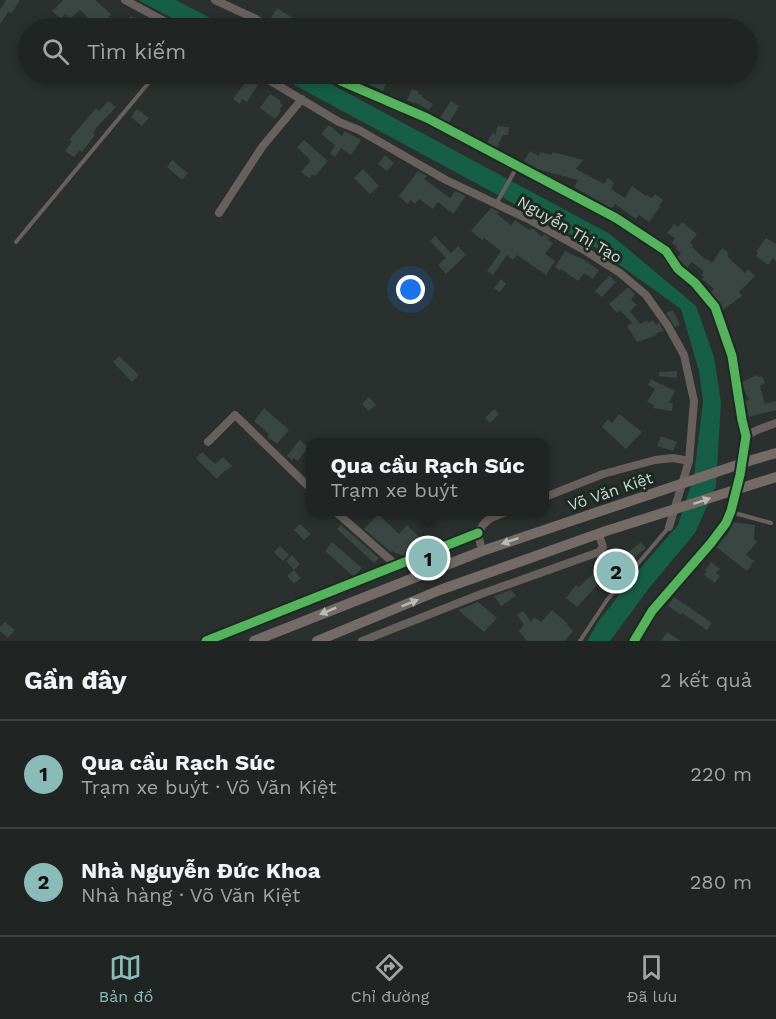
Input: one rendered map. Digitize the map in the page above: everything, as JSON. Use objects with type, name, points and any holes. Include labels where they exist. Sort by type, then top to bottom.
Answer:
[{"type":"main road","name":"Võ Văn Kiệt","points":[[254,641],[482,551],[605,508],[776,453]]},
{"type":"main road","points":[[317,641],[440,590],[603,533],[776,477]]},
{"type":"street","points":[[124,0],[158,18]]},
{"type":"street","points":[[215,0],[254,18]]},
{"type":"street","name":"Nguyễn Thị Tạo","points":[[276,84],[339,122],[359,130],[446,180],[530,220],[584,250],[620,273],[646,295],[668,326],[684,355],[694,401],[689,461],[669,527]]},
{"type":"street","points":[[347,84],[427,118],[515,170],[616,218],[666,251],[678,269],[695,283],[715,307],[732,356],[746,436],[740,475],[726,523],[652,611],[634,641]]},
{"type":"street","points":[[219,213],[262,147],[302,99]]},
{"type":"street","points":[[208,442],[235,415],[306,484]]},
{"type":"street","points":[[746,436],[776,423]]},
{"type":"street","points":[[549,495],[603,474],[655,460],[673,458],[689,461]]},
{"type":"street","points":[[341,516],[396,565]]},
{"type":"street","points":[[206,641],[478,533],[488,518],[494,516]]},
{"type":"street","points":[[478,533],[482,551]]},
{"type":"street","points":[[362,641],[481,594],[599,552],[603,547],[603,533]]},
{"type":"lane","points":[[16,242],[148,84]]},
{"type":"lane","points":[[496,204],[515,170]]},
{"type":"lane","points":[[731,511],[771,523]]},
{"type":"lane","name":"Nguyễn Thị Tạo","points":[[580,641],[607,600],[669,527]]},
{"type":"shaded area","points":[[138,0],[176,0],[210,18],[172,18]]},
{"type":"shaded area","points":[[293,84],[331,84],[610,234],[696,306],[714,357],[721,402],[716,486],[695,533],[650,587],[610,641],[587,641],[598,622],[637,572],[678,525],[694,476],[703,402],[699,371],[681,309],[596,248]]},
{"type":"building","points":[[6,0],[20,0],[12,13],[8,12],[0,24],[0,10]]},
{"type":"building","points":[[63,0],[95,0],[111,14],[108,18],[88,18],[80,10],[71,18],[65,14],[60,18],[52,11]]},
{"type":"building","points":[[277,8],[293,18],[271,18]]},
{"type":"building","points":[[244,84],[258,85],[247,102],[242,99],[240,104],[233,99]]},
{"type":"building","points":[[368,84],[386,84],[383,91]]},
{"type":"building","points":[[412,89],[433,104],[429,110],[407,100]]},
{"type":"building","points":[[270,94],[283,105],[275,119],[260,108]]},
{"type":"building","points":[[108,101],[116,107],[96,128],[93,133],[95,135],[82,152],[80,150],[74,157],[65,151],[72,141],[69,140],[96,108],[99,111]]},
{"type":"building","points":[[451,101],[459,106],[449,123],[440,118]]},
{"type":"building","points":[[137,109],[149,118],[142,126],[131,117]]},
{"type":"building","points":[[329,125],[342,136],[345,131],[361,140],[351,155],[341,148],[335,157],[330,154],[335,145],[321,134]]},
{"type":"building","points":[[497,126],[509,127],[508,135],[503,135],[497,148],[487,143],[492,133],[496,135]]},
{"type":"building","points":[[304,140],[328,161],[315,176],[312,174],[309,178],[301,172],[310,160],[297,147]]},
{"type":"building","points":[[530,151],[539,156],[540,152],[552,155],[553,152],[583,160],[576,169],[604,184],[608,178],[614,183],[611,189],[625,198],[632,186],[646,196],[652,198],[655,194],[663,200],[649,222],[639,215],[636,219],[615,204],[612,209],[574,187],[578,180],[537,169],[524,161]]},
{"type":"building","points":[[385,155],[394,163],[387,171],[378,164]]},
{"type":"building","points":[[172,160],[188,173],[182,180],[167,167]]},
{"type":"building","points":[[363,169],[379,186],[370,194],[354,178]]},
{"type":"building","points":[[418,171],[427,176],[424,179],[450,198],[455,191],[466,196],[453,214],[438,202],[433,209],[419,199],[415,204],[411,200],[407,204],[399,196]]},
{"type":"building","points":[[491,208],[499,212],[497,214],[511,225],[515,220],[529,230],[532,228],[542,237],[544,234],[550,238],[548,240],[553,243],[545,254],[555,261],[546,275],[517,255],[513,260],[507,255],[493,275],[487,271],[501,251],[471,231]]},
{"type":"building","points":[[682,222],[697,234],[690,243],[706,260],[712,263],[722,248],[745,273],[748,269],[755,276],[739,292],[742,296],[723,310],[711,293],[714,289],[702,279],[704,277],[701,275],[704,272],[692,262],[687,268],[677,257],[681,253],[672,243],[675,238],[667,233],[674,224],[678,227]]},
{"type":"building","points":[[435,236],[451,253],[458,246],[466,255],[446,274],[438,265],[446,258],[430,241]]},
{"type":"building","points":[[766,238],[776,244],[776,261],[773,258],[768,265],[756,256],[758,253],[756,252]]},
{"type":"building","points":[[565,251],[580,257],[599,270],[593,279],[584,273],[578,281],[555,267]]},
{"type":"building","points":[[609,276],[616,282],[602,297],[595,291]]},
{"type":"building","points":[[501,279],[506,284],[500,292],[494,288]]},
{"type":"building","points":[[628,287],[635,294],[631,300],[637,305],[630,311],[640,324],[653,320],[656,325],[659,323],[664,331],[637,342],[627,326],[632,323],[620,310],[617,313],[609,304]]},
{"type":"building","points":[[673,310],[680,325],[675,327],[666,313]]},
{"type":"building","points":[[119,356],[139,375],[132,382],[113,362]]},
{"type":"building","points":[[677,371],[677,378],[659,376],[659,372]]},
{"type":"building","points":[[757,375],[762,376],[765,383],[760,386],[765,404],[776,401],[776,410],[749,417],[745,401],[749,400],[742,382]]},
{"type":"building","points":[[651,379],[675,391],[669,403],[673,403],[672,411],[653,408],[654,405],[647,402],[655,389],[648,385]]},
{"type":"building","points":[[369,397],[376,405],[369,411],[362,404]]},
{"type":"building","points":[[264,408],[289,430],[277,444],[267,437],[269,434],[254,421]]},
{"type":"building","points":[[494,409],[499,414],[490,423],[485,418]]},
{"type":"building","points":[[619,414],[642,432],[626,449],[602,427],[608,419],[612,423]]},
{"type":"building","points":[[661,436],[677,442],[673,451],[657,446]]},
{"type":"building","points":[[300,439],[306,446],[306,451],[298,461],[287,456]]},
{"type":"building","points":[[202,452],[215,464],[223,457],[232,466],[217,479],[196,458]]},
{"type":"building","points":[[376,516],[380,516],[399,534],[407,525],[420,538],[413,549],[408,546],[404,556],[391,552],[364,529]]},
{"type":"building","points":[[733,522],[755,525],[754,539],[757,542],[746,555],[754,561],[747,571],[716,547],[729,532]]},
{"type":"building","points":[[300,524],[311,534],[304,540],[294,530]]},
{"type":"building","points":[[341,525],[379,558],[374,563],[337,529]]},
{"type":"building","points":[[332,542],[362,568],[355,575],[353,576],[325,551]]},
{"type":"building","points":[[641,542],[646,548],[615,573],[609,568],[619,556],[621,558]]},
{"type":"building","points":[[280,546],[289,555],[283,561],[274,552]]},
{"type":"building","points":[[292,555],[300,564],[294,570],[286,561]]},
{"type":"building","points":[[711,562],[720,569],[716,573],[720,576],[715,583],[704,575]]},
{"type":"building","points":[[294,570],[301,578],[294,584],[287,576]]},
{"type":"building","points":[[596,571],[604,578],[577,607],[566,598],[576,585],[579,587]]},
{"type":"building","points":[[511,590],[516,596],[501,606],[494,596]]},
{"type":"building","points":[[674,597],[712,623],[707,630],[668,606]]},
{"type":"building","points":[[478,602],[497,618],[484,632],[458,610]]},
{"type":"building","points":[[552,610],[573,631],[565,641],[527,641],[519,631],[524,625],[517,615],[523,611],[531,622],[534,617],[541,622]]},
{"type":"building","points":[[5,622],[15,630],[8,638],[0,631],[0,627]]},
{"type":"building","points":[[667,632],[681,641],[661,641]]},
{"type":"cycle path","points":[[348,84],[427,118],[616,218],[666,251],[678,269],[695,283],[715,307],[732,356],[746,436],[740,475],[726,523],[652,611],[634,641]]},
{"type":"cycle path","points":[[206,641],[478,533]]},
{"type":"place","name":"Qua cầu Rạch Súc","points":[[428,558]]},
{"type":"place","name":"Nhà Nguyễn Đức Khoa","points":[[616,571]]}]
